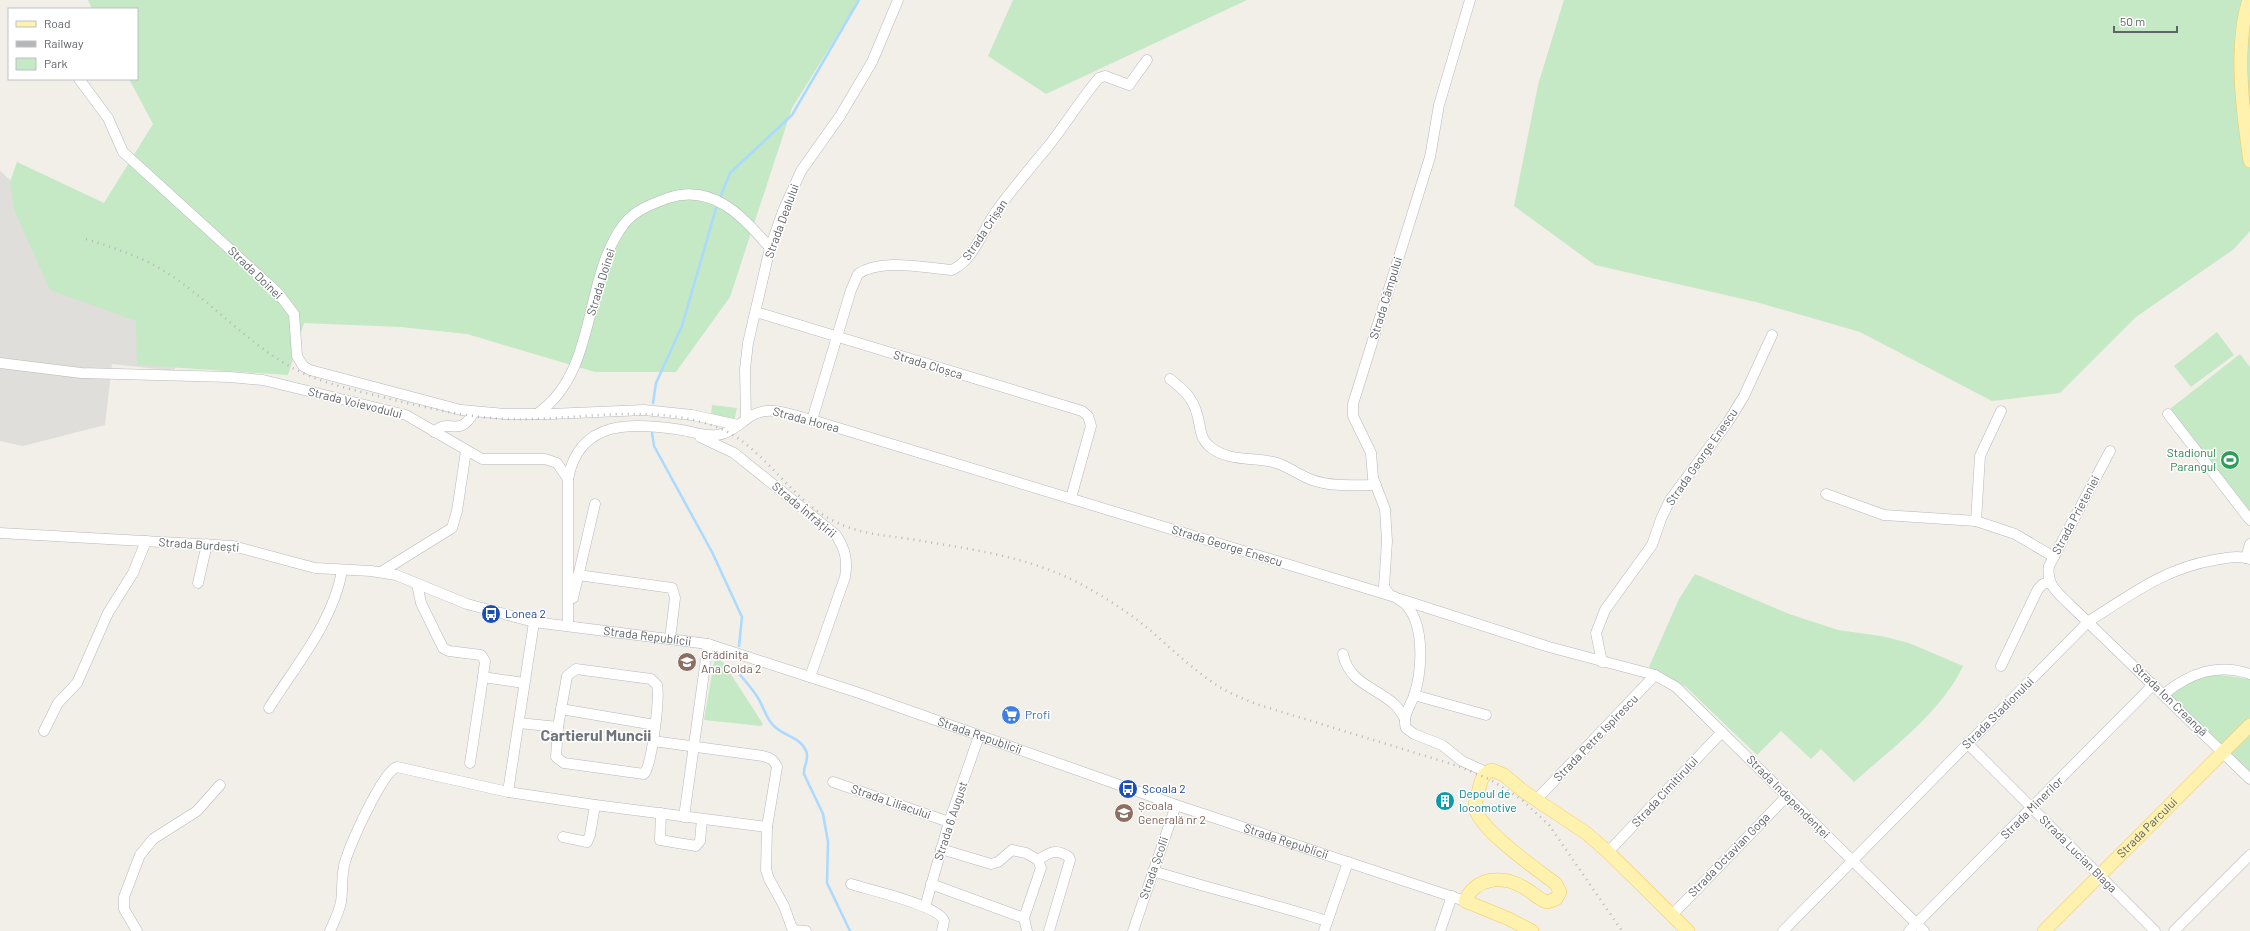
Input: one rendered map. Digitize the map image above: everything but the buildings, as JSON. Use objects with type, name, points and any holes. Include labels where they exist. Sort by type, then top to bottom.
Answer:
[{"type":"main road","points":[[2246,3],[2241,36],[2244,113],[2250,161]]},
{"type":"main road","name":"Strada Parcului","points":[[2044,931],[2250,724]]},
{"type":"main road","points":[[1465,901],[1474,888],[1486,880],[1516,884],[1547,902],[1556,899],[1560,892],[1556,884],[1496,836],[1479,816],[1475,806],[1483,777],[1486,772],[1492,770],[1498,771],[1571,822],[1608,852],[1688,931]]},
{"type":"main road","name":"Strada Republicii","points":[[1465,901],[1509,919],[1532,931]]},
{"type":"street","name":"Strada Dealului","points":[[742,422],[745,369],[756,312],[770,248],[792,187],[811,155],[840,116],[872,62],[898,0]]},
{"type":"street","name":"Strada Câmpului","points":[[1389,595],[1384,587],[1387,541],[1386,516],[1382,496],[1376,485],[1371,453],[1353,416],[1353,404],[1430,157],[1439,105],[1470,0]]},
{"type":"street","name":"Strada Crișan","points":[[812,420],[851,290],[858,274],[872,268],[892,266],[952,270],[958,267],[965,260],[993,215],[1099,78],[1105,76],[1129,85],[1146,60]]},
{"type":"street","name":"Strada Doinei","points":[[80,80],[108,118],[123,152],[278,292],[294,314],[297,356],[304,366],[317,374],[461,410],[505,414],[537,414],[544,409],[564,387],[582,346],[610,248],[624,224],[641,209],[674,196],[688,195],[719,200],[736,212],[770,248]]},
{"type":"street","name":"Strada Cloșca","points":[[756,312],[1082,411],[1091,420],[1091,426],[1072,498]]},
{"type":"street","name":"Strada George Enescu","points":[[1602,662],[1596,633],[1605,610],[1652,545],[1661,519],[1670,500],[1728,422],[1744,396],[1772,335]]},
{"type":"street","name":"Strada Voievodului","points":[[0,363],[82,373],[230,377],[262,380],[406,415],[482,459],[545,459],[557,463],[568,479]]},
{"type":"street","points":[[1170,379],[1185,391],[1198,415],[1200,434],[1208,446],[1219,453],[1232,457],[1272,462],[1312,480],[1334,485],[1376,485]]},
{"type":"street","name":"Strada Horea","points":[[568,479],[574,457],[584,442],[604,430],[656,426],[685,430],[710,436],[719,435],[756,412],[767,409],[812,420],[1072,498]]},
{"type":"street","points":[[537,414],[650,410],[692,414],[742,422]]},
{"type":"street","points":[[434,432],[441,426],[461,426],[466,424],[474,412]]},
{"type":"street","points":[[1976,521],[1980,456],[2001,412]]},
{"type":"street","points":[[2168,414],[2250,520]]},
{"type":"street","name":"Strada Înfrățirii","points":[[685,430],[734,453],[836,535],[844,548],[847,563],[846,577],[810,677]]},
{"type":"street","name":"Strada Prieteniei","points":[[2049,582],[2047,575],[2054,557],[2110,450]]},
{"type":"street","points":[[381,572],[452,528],[457,511],[466,451]]},
{"type":"street","points":[[568,479],[568,626]]},
{"type":"street","points":[[1826,494],[1884,515],[1976,521],[2015,534],[2054,557]]},
{"type":"street","name":"Strada George Enescu","points":[[1072,498],[1602,662],[1650,674]]},
{"type":"street","points":[[569,615],[595,504]]},
{"type":"street","name":"Strada Burdești","points":[[0,533],[207,544],[252,550],[308,566],[342,571],[381,572],[417,584]]},
{"type":"street","points":[[44,731],[58,703],[77,683],[108,613],[133,573],[146,541]]},
{"type":"street","points":[[198,583],[207,544]]},
{"type":"street","points":[[2248,558],[2250,544]]},
{"type":"street","name":"Strada Stadionului","points":[[1783,931],[2089,621],[2147,584],[2175,569],[2228,557],[2248,558]]},
{"type":"street","points":[[269,708],[314,641],[335,598],[342,571]]},
{"type":"street","points":[[578,575],[672,588],[675,598],[670,639]]},
{"type":"street","points":[[2001,666],[2038,589],[2043,584],[2049,582],[2089,621]]},
{"type":"street","points":[[417,584],[420,603],[443,648],[449,652],[481,655],[485,661],[470,763]]},
{"type":"street","name":"Strada Republicii","points":[[417,584],[467,604],[534,622],[708,644],[810,677],[1176,806],[1465,901]]},
{"type":"street","points":[[1389,595],[1407,605],[1417,625],[1419,665],[1414,695],[1405,720],[1405,726],[1409,732],[1442,745],[1462,761],[1486,772]]},
{"type":"street","name":"Strada Ion Creangă","points":[[2089,621],[2250,779]]},
{"type":"street","points":[[508,792],[534,622]]},
{"type":"street","points":[[684,817],[708,644]]},
{"type":"street","points":[[1343,654],[1345,663],[1351,674],[1361,683],[1396,705],[1405,720]]},
{"type":"street","points":[[576,669],[651,680],[654,682],[658,688],[653,741],[646,771],[642,775],[559,761],[555,753],[561,709],[568,676],[576,669]]},
{"type":"street","points":[[2164,694],[2190,676],[2202,672],[2229,669],[2250,674]]},
{"type":"street","name":"Strada Independenței","points":[[1650,674],[1682,692],[1852,860],[1916,929]]},
{"type":"street","name":"Strada Petre Ispirescu","points":[[1537,799],[1650,674]]},
{"type":"street","points":[[483,678],[524,683]]},
{"type":"street","name":"Strada Minerilor","points":[[1916,929],[2154,684]]},
{"type":"street","points":[[1414,695],[1486,715]]},
{"type":"street","points":[[561,709],[654,725]]},
{"type":"street","points":[[519,723],[558,727]]},
{"type":"street","name":"Strada Cimitirului","points":[[1608,852],[1722,732]]},
{"type":"street","name":"Strada 6 August","points":[[925,907],[949,822],[979,736]]},
{"type":"street","points":[[653,741],[693,748],[763,756],[771,758],[775,762],[777,767],[767,827],[766,870],[769,879],[784,906],[793,930],[806,931]]},
{"type":"street","name":"Strada Lucian Blaga","points":[[1967,743],[2155,931]]},
{"type":"street","points":[[330,931],[340,904],[345,864],[352,842],[374,796],[393,769],[397,767],[508,792],[595,805],[767,827]]},
{"type":"street","name":"Strada Liliacului","points":[[833,782],[949,822]]},
{"type":"street","points":[[137,931],[124,909],[124,898],[140,855],[153,839],[196,811],[220,785]]},
{"type":"street","name":"Strada Octavian Goga","points":[[1672,915],[1787,796]]},
{"type":"street","points":[[563,837],[587,842],[590,835],[595,805]]},
{"type":"street","name":"Strada Școlii","points":[[1133,931],[1176,806]]},
{"type":"street","points":[[661,813],[660,840],[696,846],[700,841],[702,819]]},
{"type":"street","points":[[941,849],[991,864],[998,862],[1012,850],[1026,853],[1038,860],[1041,868],[1024,918],[1026,931]]},
{"type":"street","points":[[1038,860],[1052,852],[1058,851],[1069,857],[1070,860],[1049,931]]},
{"type":"street","points":[[2174,931],[2250,855]]},
{"type":"street","points":[[1153,871],[1206,887],[1261,900],[1326,926],[1348,862]]},
{"type":"street","points":[[851,884],[925,907],[943,917],[944,921],[942,931]]},
{"type":"street","points":[[931,884],[1024,918]]},
{"type":"street","points":[[1440,931],[1452,896]]},
{"type":"shaded area","points":[[0,171],[38,204],[180,228],[175,371],[112,364],[105,425],[23,446],[0,441]]},
{"type":"green space","points":[[88,0],[859,0],[792,108],[730,297],[676,372],[595,372],[467,334],[401,327],[304,323],[288,375],[137,365],[136,321],[50,290],[14,210],[10,182],[17,162],[104,203],[153,124],[130,80],[138,80],[138,8],[92,8]]},
{"type":"green space","points":[[1013,0],[1247,0],[1046,94],[988,56]]},
{"type":"green space","points":[[1564,0],[2248,0],[2250,9],[2250,231],[2234,249],[2136,317],[2060,393],[1992,401],[1860,332],[1756,302],[1595,265],[1514,206],[1538,85]]},
{"type":"green space","points":[[2217,332],[2234,355],[2191,387],[2174,366]]},
{"type":"green space","name":"Stadionul Parangul","points":[[2240,354],[2250,367],[2250,511],[2170,409]]},
{"type":"green space","points":[[712,405],[737,408],[734,422],[711,416]]},
{"type":"green space","points":[[1695,574],[1789,614],[1838,630],[1881,636],[1909,643],[1963,666],[1942,699],[1929,715],[1900,743],[1854,782],[1821,749],[1811,759],[1781,731],[1757,755],[1686,687],[1649,667],[1679,599]]},
{"type":"green space","points":[[716,659],[723,662],[763,724],[761,726],[704,720],[714,662]]},
{"type":"green space","points":[[2220,675],[2250,679],[2250,774],[2169,694],[2193,681]]},
{"type":"waterway","points":[[719,200],[730,173],[792,115],[859,0]]},
{"type":"waterway","points":[[653,403],[656,383],[682,326],[717,205]]},
{"type":"waterway","points":[[652,433],[654,446],[712,552],[742,617],[739,646]]},
{"type":"waterway","points":[[737,666],[737,671],[756,694],[772,724],[779,730],[797,740],[806,751],[807,760],[804,768],[804,774],[823,814],[828,842],[827,883],[850,931]]},
{"type":"railway","points":[[86,239],[117,249],[164,271],[201,298],[273,356],[312,377],[347,388],[414,405],[477,417],[535,419],[611,414],[637,414],[662,415],[711,425],[729,433],[745,444],[760,456],[802,499],[817,511],[844,526],[874,534],[971,549],[1008,557],[1027,562],[1062,575],[1092,590],[1131,615],[1195,670],[1230,693],[1256,704],[1458,766],[1491,780],[1521,799],[1549,825],[1622,931]]},
{"type":"place","name":"Stadionul Parangul","points":[[2230,460]]},
{"type":"place","name":"Lonea 2","points":[[491,614]]},
{"type":"place","name":"Grădinița Ana Colda 2","points":[[687,662]]},
{"type":"place","name":"Profi","points":[[1011,715]]},
{"type":"place","name":"Școala 2","points":[[1128,789]]},
{"type":"place","name":"Depoul de locomotive","points":[[1445,801]]},
{"type":"place","name":"Școala Generală nr 2","points":[[1124,813]]},
{"type":"district","name":"Cartierul Muncii","points":[[596,735]]}]
